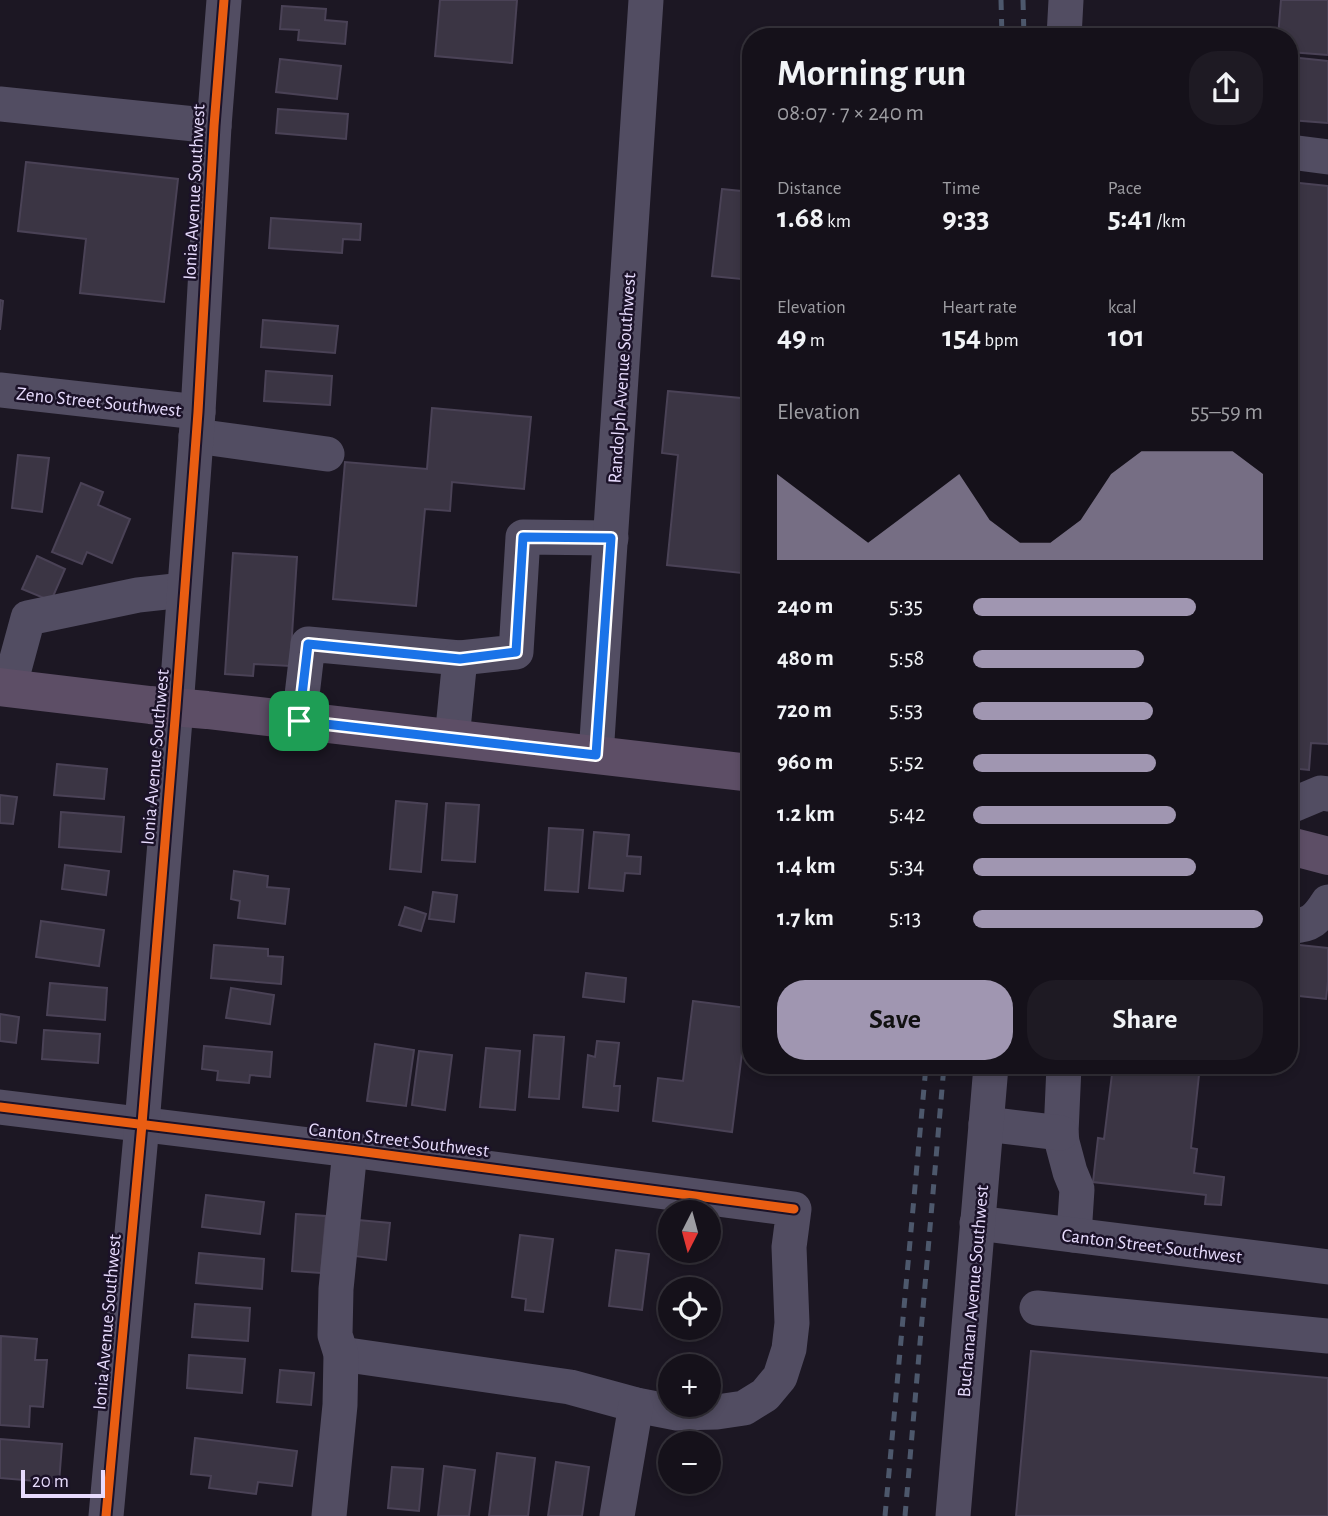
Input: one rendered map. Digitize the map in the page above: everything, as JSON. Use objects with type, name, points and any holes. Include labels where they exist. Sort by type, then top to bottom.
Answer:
[{"type":"main road","points":[[5,687],[742,772]]},
{"type":"main road","points":[[1298,848],[1328,856]]},
{"type":"street","name":"Ionia Avenue Southwest","points":[[106,1516],[176,707],[197,424],[214,126],[225,0]]},
{"type":"street","name":"Randolph Avenue Southwest","points":[[596,755],[646,0]]},
{"type":"street","points":[[1064,28],[1066,0]]},
{"type":"street","points":[[0,104],[214,126]]},
{"type":"street","points":[[1298,153],[1328,157]]},
{"type":"street","name":"Zeno Street Southwest","points":[[0,390],[197,424],[327,454]]},
{"type":"street","points":[[299,721],[308,644],[460,659],[516,652],[523,537],[611,538]]},
{"type":"street","points":[[5,687],[28,618],[138,595],[184,590]]},
{"type":"street","points":[[452,739],[460,659]]},
{"type":"street","points":[[1298,803],[1321,793],[1328,794]]},
{"type":"street","points":[[1298,926],[1317,919],[1328,902]]},
{"type":"street","name":"Buchanan Avenue Southwest","points":[[953,1516],[990,1074]]},
{"type":"street","points":[[1064,1074],[1061,1133],[1077,1189],[1074,1235]]},
{"type":"street","name":"Canton Street Southwest","points":[[0,1107],[794,1209],[789,1247],[792,1323],[789,1349],[780,1377],[765,1395],[744,1408],[677,1413],[636,1405]]},
{"type":"street","points":[[986,1124],[1061,1133]]},
{"type":"street","points":[[329,1516],[340,1405],[341,1354],[335,1335],[336,1301],[350,1150]]},
{"type":"street","name":"Canton Street Southwest","points":[[977,1223],[1328,1267]]},
{"type":"street","points":[[1037,1308],[1328,1336]]},
{"type":"street","points":[[341,1354],[570,1387],[636,1405],[617,1516]]},
{"type":"building","points":[[440,0],[517,0],[512,63],[435,56]]},
{"type":"building","points":[[1281,0],[1328,0],[1328,55],[1298,53],[1298,28],[1279,28]]},
{"type":"building","points":[[282,6],[326,9],[325,20],[347,22],[345,44],[298,40],[299,30],[280,29]]},
{"type":"building","points":[[1298,58],[1328,61],[1328,123],[1298,121]]},
{"type":"building","points":[[280,59],[341,66],[337,99],[276,92]]},
{"type":"building","points":[[278,109],[348,114],[346,139],[276,133]]},
{"type":"building","points":[[26,162],[178,179],[164,302],[80,293],[86,239],[18,231]]},
{"type":"building","points":[[1298,183],[1328,186],[1328,744],[1311,743],[1309,770],[1298,769]]},
{"type":"building","points":[[722,189],[742,191],[742,279],[712,276]]},
{"type":"building","points":[[271,218],[361,224],[360,240],[343,239],[342,253],[269,248]]},
{"type":"building","points":[[0,300],[3,301],[0,330]]},
{"type":"building","points":[[263,320],[338,326],[335,353],[261,347]]},
{"type":"building","points":[[266,371],[332,376],[330,405],[264,401]]},
{"type":"building","points":[[668,391],[742,398],[742,573],[667,565],[678,455],[662,453]]},
{"type":"building","points":[[432,408],[531,417],[524,489],[452,482],[450,511],[425,509],[416,606],[333,599],[345,462],[427,469]]},
{"type":"building","points":[[18,455],[49,458],[42,512],[12,508]]},
{"type":"building","points":[[81,483],[103,492],[98,505],[130,519],[112,563],[87,552],[82,564],[52,552]]},
{"type":"building","points":[[233,553],[297,557],[290,666],[254,664],[253,676],[225,674]]},
{"type":"building","points":[[37,556],[65,569],[51,601],[22,589]]},
{"type":"building","points":[[57,764],[107,769],[104,799],[54,795]]},
{"type":"building","points":[[0,795],[17,797],[13,824],[0,823]]},
{"type":"building","points":[[396,801],[427,804],[421,872],[390,869]]},
{"type":"building","points":[[446,803],[479,805],[475,862],[442,860]]},
{"type":"building","points":[[61,812],[124,817],[121,852],[59,847]]},
{"type":"building","points":[[549,828],[583,830],[578,892],[545,890]]},
{"type":"building","points":[[594,832],[629,835],[627,856],[641,857],[640,874],[625,873],[623,891],[589,888]]},
{"type":"building","points":[[65,865],[109,871],[106,895],[62,889]]},
{"type":"building","points":[[234,871],[268,876],[267,887],[289,889],[285,924],[238,918],[240,901],[231,899]]},
{"type":"building","points":[[433,892],[457,895],[454,922],[429,919]]},
{"type":"building","points":[[405,907],[426,914],[421,931],[399,925]]},
{"type":"building","points":[[41,921],[104,930],[99,966],[36,957]]},
{"type":"building","points":[[214,945],[268,949],[268,956],[283,957],[281,984],[211,978]]},
{"type":"building","points":[[1298,945],[1328,948],[1326,999],[1298,996]]},
{"type":"building","points":[[586,973],[626,978],[624,1002],[583,997]]},
{"type":"building","points":[[50,983],[107,988],[105,1020],[47,1015]]},
{"type":"building","points":[[231,988],[274,995],[270,1024],[226,1018]]},
{"type":"building","points":[[693,1001],[742,1007],[742,1053],[732,1132],[653,1121],[658,1078],[683,1081]]},
{"type":"building","points":[[0,1014],[19,1017],[16,1043],[0,1041]]},
{"type":"building","points":[[44,1030],[100,1034],[98,1063],[42,1059]]},
{"type":"building","points":[[534,1035],[564,1037],[559,1099],[529,1097]]},
{"type":"building","points":[[597,1041],[619,1043],[614,1086],[620,1086],[618,1111],[583,1107],[588,1055],[595,1057]]},
{"type":"building","points":[[375,1044],[414,1050],[406,1106],[367,1101]]},
{"type":"building","points":[[204,1046],[272,1052],[270,1077],[250,1075],[249,1083],[217,1080],[218,1071],[202,1069]]},
{"type":"building","points":[[486,1048],[520,1051],[515,1110],[480,1107]]},
{"type":"building","points":[[419,1051],[452,1055],[445,1110],[412,1105]]},
{"type":"building","points":[[1112,1074],[1199,1074],[1191,1148],[1197,1149],[1194,1173],[1224,1177],[1221,1205],[1205,1204],[1206,1195],[1093,1182],[1098,1138],[1104,1139]]},
{"type":"building","points":[[206,1195],[264,1202],[260,1234],[202,1227]]},
{"type":"building","points":[[296,1214],[326,1216],[321,1273],[292,1271]]},
{"type":"building","points":[[358,1220],[390,1223],[386,1260],[354,1256]]},
{"type":"building","points":[[520,1235],[553,1239],[543,1312],[525,1310],[526,1299],[512,1297]]},
{"type":"building","points":[[616,1250],[649,1254],[642,1310],[609,1306]]},
{"type":"building","points":[[199,1253],[264,1259],[262,1289],[196,1283]]},
{"type":"building","points":[[195,1304],[250,1308],[248,1341],[192,1337]]},
{"type":"building","points":[[1,1336],[37,1339],[35,1360],[47,1360],[43,1407],[30,1406],[29,1427],[0,1425]]},
{"type":"building","points":[[1031,1351],[1328,1378],[1328,1516],[1016,1516]]},
{"type":"building","points":[[189,1355],[245,1359],[242,1393],[187,1388]]},
{"type":"building","points":[[280,1370],[314,1373],[311,1405],[277,1402]]},
{"type":"building","points":[[195,1438],[297,1451],[292,1486],[258,1482],[256,1494],[209,1488],[211,1476],[191,1474]]},
{"type":"building","points":[[0,1439],[62,1444],[59,1483],[0,1478]]},
{"type":"building","points":[[497,1453],[535,1458],[528,1516],[489,1516]]},
{"type":"building","points":[[556,1462],[589,1467],[582,1516],[548,1516]]},
{"type":"building","points":[[444,1466],[475,1470],[469,1516],[438,1516]]},
{"type":"building","points":[[392,1467],[423,1469],[419,1511],[388,1508]]},
{"type":"railway","points":[[1001,0],[1002,28]]},
{"type":"railway","points":[[1023,0],[1024,28]]},
{"type":"railway","points":[[885,1516],[925,1074]]},
{"type":"railway","points":[[905,1516],[943,1074]]},
{"type":"cycle path","points":[[106,1516],[176,707],[224,0]]},
{"type":"cycle path","points":[[0,1107],[794,1209]]},
{"type":"route","points":[[523,537],[611,538],[596,755],[299,721],[308,644],[460,659],[516,652],[523,537]]}]
